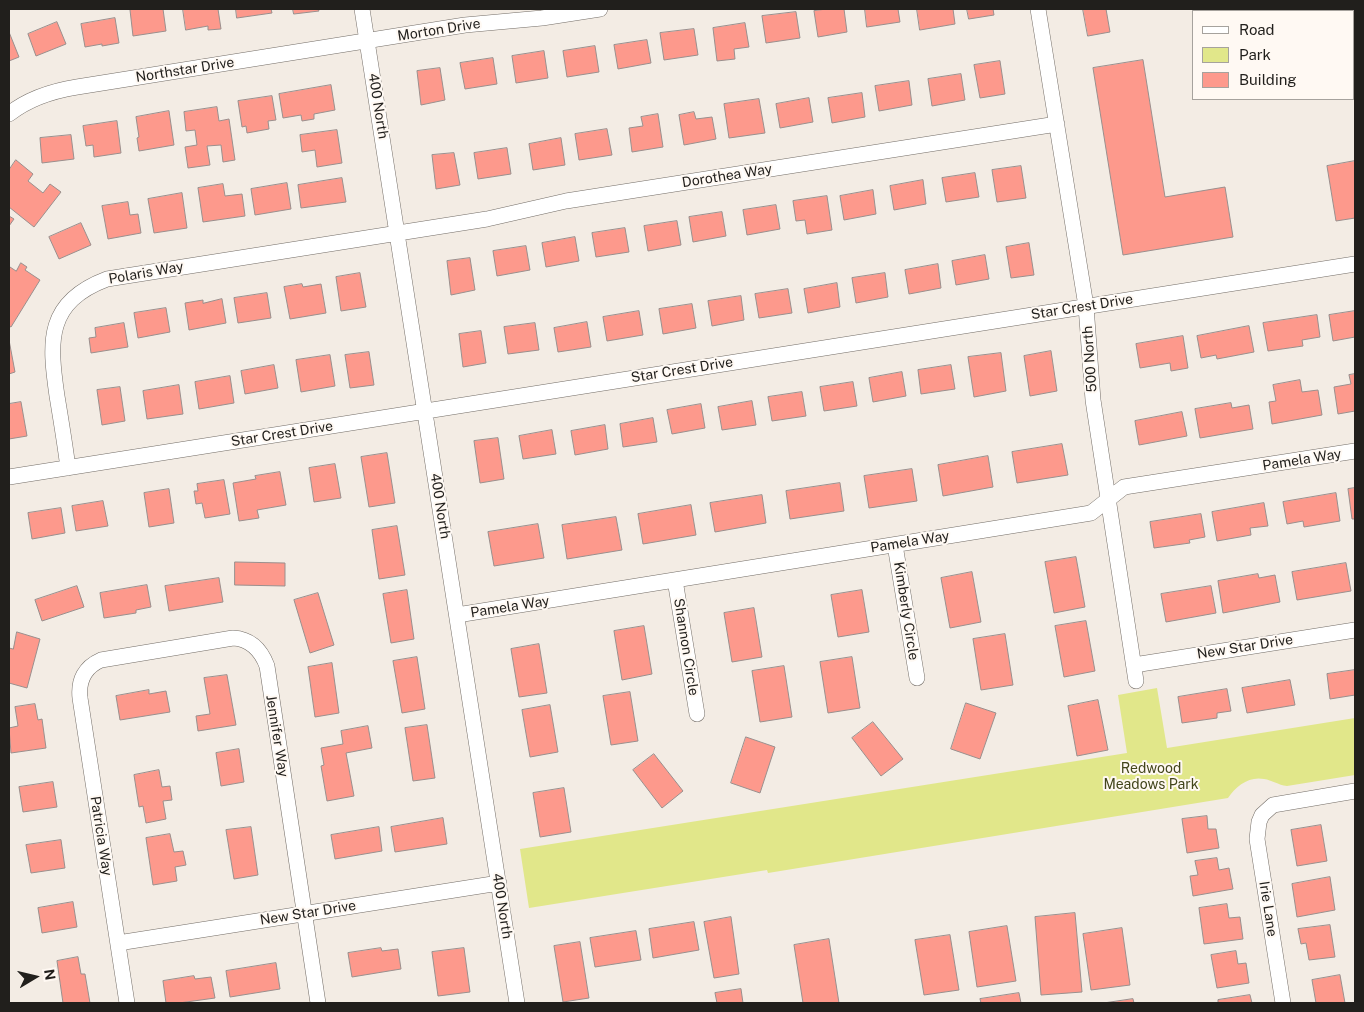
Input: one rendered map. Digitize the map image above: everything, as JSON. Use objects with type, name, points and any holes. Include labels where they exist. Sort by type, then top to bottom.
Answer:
[{"type":"street","name":"400 North","points":[[362,9],[517,1003]]},
{"type":"street","name":"Morton Drive","points":[[367,41],[465,25],[542,18],[600,9]]},
{"type":"street","name":"500 North","points":[[1038,9],[1086,306],[1093,400],[1136,681]]},
{"type":"street","name":"Northstar Drive","points":[[9,114],[30,101],[61,90],[367,41]]},
{"type":"street","name":"Dorothea Way","points":[[398,233],[487,219],[566,201],[1057,124]]},
{"type":"street","name":"Polaris Way","points":[[68,468],[52,351],[53,337],[63,311],[83,290],[120,276],[398,233]]},
{"type":"street","name":"Star Crest Drive","points":[[9,477],[1355,264]]},
{"type":"street","name":"Pamela Way","points":[[457,615],[1091,514],[1108,498],[1124,487],[1355,451]]},
{"type":"street","name":"Kimberly Circle","points":[[895,545],[916,678]]},
{"type":"street","name":"Shannon Circle","points":[[675,580],[697,714]]},
{"type":"street","name":"New Star Drive","points":[[1134,665],[1355,630]]},
{"type":"street","name":"Jennifer Way","points":[[86,670],[96,662],[107,658],[228,638],[243,639],[256,646],[267,666],[318,1003]]},
{"type":"street","name":"Patricia Way","points":[[86,670],[80,683],[80,698],[128,1003]]},
{"type":"street","name":"Irie Lane","points":[[1283,1003],[1256,831],[1262,815],[1273,805],[1355,791]]},
{"type":"street","name":"New Star Drive","points":[[118,943],[499,883]]},
{"type":"green space","name":"Redwood Meadows Park","points":[[1157,688],[1167,748],[1355,718],[1355,775],[1287,786],[1258,778],[1243,783],[1228,798],[768,873],[767,870],[529,908],[520,849],[1127,753],[1118,695]]},
{"type":"building","points":[[163,9],[166,31],[133,36],[130,10]]},
{"type":"building","points":[[183,9],[218,9],[221,29],[208,30],[208,26],[186,30]]},
{"type":"building","points":[[236,9],[271,9],[272,13],[237,18]]},
{"type":"building","points":[[293,9],[318,9],[319,11],[294,14]]},
{"type":"building","points":[[844,9],[847,32],[818,37],[814,11]]},
{"type":"building","points":[[865,9],[898,9],[900,22],[867,27]]},
{"type":"building","points":[[917,9],[953,9],[955,24],[920,30]]},
{"type":"building","points":[[967,9],[993,9],[994,15],[969,19]]},
{"type":"building","points":[[1083,9],[1106,9],[1110,32],[1088,36]]},
{"type":"building","points":[[796,12],[800,38],[766,43],[762,16]]},
{"type":"building","points":[[115,18],[119,43],[85,47],[81,24]]},
{"type":"building","points":[[57,22],[66,44],[36,56],[28,34]]},
{"type":"building","points":[[745,23],[749,47],[734,49],[735,59],[717,61],[713,28]]},
{"type":"building","points":[[694,29],[698,55],[664,60],[660,33]]},
{"type":"building","points":[[9,32],[19,57],[9,61]]},
{"type":"building","points":[[647,40],[651,63],[618,69],[614,45]]},
{"type":"building","points":[[595,46],[599,72],[567,77],[563,51]]},
{"type":"building","points":[[544,51],[548,78],[516,83],[512,56]]},
{"type":"building","points":[[493,58],[497,84],[465,89],[460,63]]},
{"type":"building","points":[[1143,60],[1165,197],[1225,187],[1233,237],[1123,255],[1093,68]]},
{"type":"building","points":[[1000,61],[1005,94],[980,98],[974,65]]},
{"type":"building","points":[[440,68],[445,100],[421,105],[417,71]]},
{"type":"building","points":[[961,74],[965,100],[932,106],[928,79]]},
{"type":"building","points":[[909,81],[912,105],[879,111],[875,86]]},
{"type":"building","points":[[331,85],[335,110],[314,114],[314,119],[302,121],[301,115],[283,118],[279,94]]},
{"type":"building","points":[[862,93],[865,117],[832,123],[828,98]]},
{"type":"building","points":[[272,96],[276,120],[268,121],[269,129],[247,133],[246,126],[242,127],[238,101]]},
{"type":"building","points":[[809,98],[813,122],[780,128],[776,104]]},
{"type":"building","points":[[759,99],[765,133],[729,138],[724,104]]},
{"type":"building","points":[[217,107],[219,121],[229,119],[235,160],[223,162],[221,145],[207,146],[210,165],[188,168],[185,147],[197,145],[195,130],[186,131],[184,112]]},
{"type":"building","points":[[169,111],[174,145],[139,151],[136,117]]},
{"type":"building","points":[[694,112],[696,119],[712,117],[716,139],[684,145],[679,115]]},
{"type":"building","points":[[658,114],[663,147],[632,152],[629,128],[643,126],[641,117]]},
{"type":"building","points":[[117,121],[121,153],[94,157],[93,145],[86,146],[83,126]]},
{"type":"building","points":[[607,129],[612,155],[579,160],[575,134]]},
{"type":"building","points":[[337,130],[342,163],[317,167],[315,150],[302,152],[300,135]]},
{"type":"building","points":[[71,135],[74,159],[42,163],[40,138]]},
{"type":"building","points":[[561,138],[565,165],[533,170],[529,144]]},
{"type":"building","points":[[507,148],[511,174],[478,179],[474,153]]},
{"type":"building","points":[[454,153],[460,185],[436,189],[432,155]]},
{"type":"building","points":[[16,160],[33,174],[28,181],[43,193],[50,184],[61,192],[34,227],[9,207],[9,170]]},
{"type":"building","points":[[1355,161],[1355,218],[1336,221],[1327,166]]},
{"type":"building","points":[[1021,166],[1026,198],[997,202],[992,170]]},
{"type":"building","points":[[975,173],[979,197],[946,202],[942,178]]},
{"type":"building","points":[[342,178],[346,202],[301,208],[298,185]]},
{"type":"building","points":[[923,180],[926,204],[894,210],[890,186]]},
{"type":"building","points":[[287,183],[291,209],[255,215],[251,189]]},
{"type":"building","points":[[223,184],[225,196],[242,194],[245,216],[203,222],[198,188]]},
{"type":"building","points":[[873,190],[876,214],[844,220],[840,196]]},
{"type":"building","points":[[182,193],[187,228],[154,233],[148,199]]},
{"type":"building","points":[[827,196],[832,230],[807,234],[805,220],[796,221],[793,201]]},
{"type":"building","points":[[128,202],[130,215],[138,214],[141,233],[108,239],[102,206]]},
{"type":"building","points":[[776,205],[780,229],[747,235],[743,210]]},
{"type":"building","points":[[722,212],[726,236],[693,242],[689,217]]},
{"type":"building","points":[[9,216],[14,219],[9,226]]},
{"type":"building","points":[[677,221],[681,245],[648,251],[644,226]]},
{"type":"building","points":[[81,223],[91,245],[59,259],[49,237]]},
{"type":"building","points":[[625,228],[629,252],[596,257],[592,233]]},
{"type":"building","points":[[575,237],[579,261],[546,267],[542,243]]},
{"type":"building","points":[[1029,243],[1034,275],[1011,278],[1006,247]]},
{"type":"building","points":[[526,246],[530,270],[497,276],[493,251]]},
{"type":"building","points":[[985,255],[989,279],[956,285],[952,261]]},
{"type":"building","points":[[470,258],[475,290],[451,295],[447,261]]},
{"type":"building","points":[[21,263],[27,267],[25,270],[40,280],[11,327],[9,326],[9,270],[10,267],[16,271]]},
{"type":"building","points":[[938,264],[941,288],[909,294],[905,270]]},
{"type":"building","points":[[360,273],[366,307],[341,311],[336,277]]},
{"type":"building","points":[[885,273],[888,297],[856,303],[852,278]]},
{"type":"building","points":[[837,283],[840,307],[808,313],[804,289]]},
{"type":"building","points":[[302,284],[303,287],[321,284],[326,313],[290,319],[284,287]]},
{"type":"building","points":[[788,289],[792,313],[759,318],[755,294]]},
{"type":"building","points":[[267,293],[271,318],[238,323],[234,298]]},
{"type":"building","points":[[741,296],[744,320],[712,326],[708,301]]},
{"type":"building","points":[[222,299],[226,323],[189,330],[185,303],[203,300],[203,303]]},
{"type":"building","points":[[692,304],[696,328],[663,334],[659,309]]},
{"type":"building","points":[[166,308],[170,332],[138,338],[134,313]]},
{"type":"building","points":[[639,311],[643,335],[607,341],[603,317]]},
{"type":"building","points":[[1355,311],[1355,337],[1333,341],[1329,315]]},
{"type":"building","points":[[1317,315],[1320,337],[1302,340],[1303,346],[1268,351],[1263,323]]},
{"type":"building","points":[[587,322],[591,347],[558,352],[554,328]]},
{"type":"building","points":[[124,323],[128,347],[91,353],[89,338],[96,337],[95,328]]},
{"type":"building","points":[[535,323],[539,350],[508,354],[504,327]]},
{"type":"building","points":[[1249,326],[1254,352],[1217,359],[1216,355],[1201,358],[1197,336]]},
{"type":"building","points":[[481,331],[486,363],[463,367],[459,334]]},
{"type":"building","points":[[1183,336],[1188,368],[1171,371],[1170,363],[1140,368],[1136,344]]},
{"type":"building","points":[[9,340],[15,372],[9,374]]},
{"type":"building","points":[[1051,351],[1057,391],[1030,396],[1024,356]]},
{"type":"building","points":[[369,352],[374,385],[350,388],[345,355]]},
{"type":"building","points":[[1001,353],[1006,391],[974,397],[968,357]]},
{"type":"building","points":[[330,355],[335,386],[301,392],[296,360]]},
{"type":"building","points":[[274,365],[278,388],[245,394],[241,371]]},
{"type":"building","points":[[951,365],[955,389],[921,394],[918,370]]},
{"type":"building","points":[[902,372],[906,396],[873,402],[869,378]]},
{"type":"building","points":[[1355,374],[1355,411],[1338,414],[1334,387],[1351,384],[1349,375]]},
{"type":"building","points":[[230,376],[234,403],[199,409],[195,382]]},
{"type":"building","points":[[1300,380],[1302,392],[1318,390],[1322,415],[1272,424],[1269,402],[1276,401],[1273,385]]},
{"type":"building","points":[[853,382],[857,406],[824,411],[820,387]]},
{"type":"building","points":[[179,385],[183,414],[147,419],[143,391]]},
{"type":"building","points":[[120,387],[125,421],[102,425],[97,390]]},
{"type":"building","points":[[802,392],[806,416],[772,421],[768,397]]},
{"type":"building","points":[[752,401],[756,425],[722,430],[718,407]]},
{"type":"building","points":[[21,402],[27,436],[9,439],[9,404]]},
{"type":"building","points":[[1231,403],[1232,408],[1249,405],[1253,429],[1200,438],[1195,409]]},
{"type":"building","points":[[701,404],[705,428],[672,434],[667,410]]},
{"type":"building","points":[[1182,412],[1187,436],[1139,445],[1135,421]]},
{"type":"building","points":[[653,418],[657,442],[623,447],[620,424]]},
{"type":"building","points":[[605,425],[608,449],[575,455],[571,431]]},
{"type":"building","points":[[552,430],[556,454],[523,459],[519,436]]},
{"type":"building","points":[[498,438],[504,479],[480,483],[474,441]]},
{"type":"building","points":[[1062,444],[1068,475],[1017,483],[1012,452]]},
{"type":"building","points":[[387,453],[395,503],[369,507],[361,457]]},
{"type":"building","points":[[988,456],[993,487],[943,496],[938,465]]},
{"type":"building","points":[[335,464],[341,498],[314,502],[309,468]]},
{"type":"building","points":[[912,469],[917,501],[869,508],[864,476]]},
{"type":"building","points":[[280,472],[286,505],[257,510],[259,518],[239,521],[233,483],[256,479],[255,476]]},
{"type":"building","points":[[224,480],[230,514],[205,518],[202,503],[196,504],[194,491],[198,491],[197,484]]},
{"type":"building","points":[[840,483],[844,511],[790,519],[786,491]]},
{"type":"building","points":[[1355,488],[1355,519],[1352,519],[1348,489]]},
{"type":"building","points":[[169,489],[174,523],[149,527],[144,493]]},
{"type":"building","points":[[1336,493],[1340,521],[1304,527],[1303,521],[1287,524],[1283,502]]},
{"type":"building","points":[[762,495],[766,523],[715,532],[710,503]]},
{"type":"building","points":[[103,501],[108,526],[76,531],[72,506]]},
{"type":"building","points":[[1264,503],[1268,526],[1250,528],[1251,535],[1217,541],[1212,512]]},
{"type":"building","points":[[691,505],[696,535],[643,544],[638,514]]},
{"type":"building","points":[[61,508],[65,533],[32,539],[28,513]]},
{"type":"building","points":[[1201,514],[1205,537],[1189,540],[1190,543],[1154,548],[1150,522]]},
{"type":"building","points":[[616,517],[622,550],[567,559],[562,525]]},
{"type":"building","points":[[538,524],[544,558],[494,566],[488,532]]},
{"type":"building","points":[[397,526],[405,575],[379,579],[372,530]]},
{"type":"building","points":[[1076,557],[1085,607],[1054,613],[1045,562]]},
{"type":"building","points":[[235,562],[285,563],[285,586],[235,585]]},
{"type":"building","points":[[1346,563],[1351,591],[1297,600],[1292,572]]},
{"type":"building","points":[[972,572],[981,622],[950,628],[941,578]]},
{"type":"building","points":[[1258,574],[1259,578],[1275,575],[1280,602],[1223,613],[1218,581]]},
{"type":"building","points":[[219,578],[223,602],[169,611],[165,586]]},
{"type":"building","points":[[147,585],[151,607],[136,610],[136,613],[104,618],[100,593]]},
{"type":"building","points":[[77,586],[84,607],[42,621],[35,600]]},
{"type":"building","points":[[1211,586],[1216,613],[1166,622],[1161,594]]},
{"type":"building","points":[[407,590],[414,639],[391,643],[383,594]]},
{"type":"building","points":[[862,590],[869,632],[838,637],[831,595]]},
{"type":"building","points":[[318,593],[334,645],[310,653],[294,600]]},
{"type":"building","points":[[754,608],[762,657],[732,662],[724,613]]},
{"type":"building","points":[[1086,621],[1095,671],[1064,677],[1055,626]]},
{"type":"building","points":[[644,626],[652,674],[622,680],[614,631]]},
{"type":"building","points":[[17,632],[40,639],[27,688],[9,683],[9,648],[13,649]]},
{"type":"building","points":[[1005,634],[1013,685],[981,690],[973,639]]},
{"type":"building","points":[[539,644],[547,693],[519,697],[511,649]]},
{"type":"building","points":[[417,657],[425,709],[402,713],[393,661]]},
{"type":"building","points":[[852,657],[860,708],[828,713],[820,662]]},
{"type":"building","points":[[332,663],[339,713],[315,717],[308,667]]},
{"type":"building","points":[[784,666],[792,717],[760,722],[752,671]]},
{"type":"building","points":[[1355,670],[1355,695],[1330,699],[1327,674]]},
{"type":"building","points":[[227,675],[236,725],[198,731],[196,716],[210,714],[204,678]]},
{"type":"building","points":[[1290,680],[1295,705],[1247,713],[1242,688]]},
{"type":"building","points":[[1227,689],[1231,711],[1217,713],[1217,718],[1182,723],[1178,697]]},
{"type":"building","points":[[149,690],[149,694],[166,691],[170,712],[120,720],[116,696]]},
{"type":"building","points":[[630,692],[638,741],[611,745],[603,696]]},
{"type":"building","points":[[1098,700],[1108,750],[1077,756],[1068,706]]},
{"type":"building","points":[[966,703],[996,713],[980,759],[951,749]]},
{"type":"building","points":[[35,704],[38,720],[42,719],[46,748],[11,753],[9,728],[18,726],[15,707]]},
{"type":"building","points":[[550,705],[558,752],[530,757],[522,710]]},
{"type":"building","points":[[873,722],[903,759],[881,776],[852,738]]},
{"type":"building","points":[[427,725],[435,778],[413,781],[405,728]]},
{"type":"building","points":[[368,726],[372,748],[346,753],[354,796],[327,801],[321,766],[324,765],[321,748],[343,744],[341,731]]},
{"type":"building","points":[[746,737],[775,747],[760,793],[731,783]]},
{"type":"building","points":[[239,749],[244,782],[221,786],[216,753]]},
{"type":"building","points":[[654,754],[683,791],[662,808],[633,770]]},
{"type":"building","points":[[159,770],[162,787],[170,786],[172,800],[163,801],[166,819],[146,823],[143,806],[139,807],[134,775]]},
{"type":"building","points":[[53,782],[57,807],[23,812],[19,787]]},
{"type":"building","points":[[564,788],[571,832],[540,837],[533,793]]},
{"type":"building","points":[[1207,816],[1208,829],[1216,829],[1219,848],[1187,853],[1182,819]]},
{"type":"building","points":[[443,818],[447,844],[395,852],[391,827]]},
{"type":"building","points":[[1321,825],[1327,861],[1297,866],[1291,830]]},
{"type":"building","points":[[251,827],[258,875],[234,879],[226,830]]},
{"type":"building","points":[[379,827],[382,851],[335,859],[331,835]]},
{"type":"building","points":[[170,834],[174,852],[183,851],[186,865],[175,867],[177,881],[153,885],[146,838]]},
{"type":"building","points":[[61,840],[65,868],[31,873],[26,845]]},
{"type":"building","points":[[1217,858],[1219,870],[1229,868],[1233,889],[1193,896],[1190,876],[1198,875],[1195,861]]},
{"type":"building","points":[[1330,877],[1335,910],[1297,917],[1292,884]]},
{"type":"building","points":[[73,902],[77,927],[42,933],[38,908]]},
{"type":"building","points":[[1227,904],[1229,918],[1240,917],[1243,939],[1204,944],[1199,908]]},
{"type":"building","points":[[1075,913],[1082,992],[1041,995],[1035,917]]},
{"type":"building","points":[[731,917],[739,974],[714,978],[704,922]]},
{"type":"building","points":[[694,922],[699,950],[653,958],[649,929]]},
{"type":"building","points":[[1330,925],[1335,957],[1309,960],[1306,943],[1301,944],[1298,929]]},
{"type":"building","points":[[1007,926],[1016,981],[977,987],[969,932]]},
{"type":"building","points":[[1122,928],[1130,985],[1091,990],[1083,934]]},
{"type":"building","points":[[636,931],[641,960],[595,967],[590,938]]},
{"type":"building","points":[[950,935],[959,990],[924,995],[915,940]]},
{"type":"building","points":[[829,939],[839,1003],[803,1003],[794,945]]},
{"type":"building","points":[[580,942],[589,998],[563,1002],[554,946]]},
{"type":"building","points":[[381,948],[382,951],[398,949],[401,969],[352,977],[348,953]]},
{"type":"building","points":[[464,948],[470,992],[438,996],[432,952]]},
{"type":"building","points":[[1236,951],[1238,964],[1246,963],[1249,983],[1217,988],[1211,955]]},
{"type":"building","points":[[78,957],[81,974],[85,974],[90,1003],[63,1003],[57,961]]},
{"type":"building","points":[[276,963],[280,989],[230,997],[226,971]]},
{"type":"building","points":[[1340,975],[1345,1003],[1316,1003],[1312,980]]},
{"type":"building","points":[[194,976],[195,979],[211,977],[215,998],[166,1003],[163,981]]},
{"type":"building","points":[[741,989],[743,1003],[717,1003],[715,993]]},
{"type":"building","points":[[1019,993],[1021,1003],[981,1003],[980,999]]},
{"type":"building","points":[[1250,995],[1252,1003],[1218,1003],[1218,1000]]},
{"type":"building","points":[[1133,999],[1134,1003],[1104,1003]]}]
